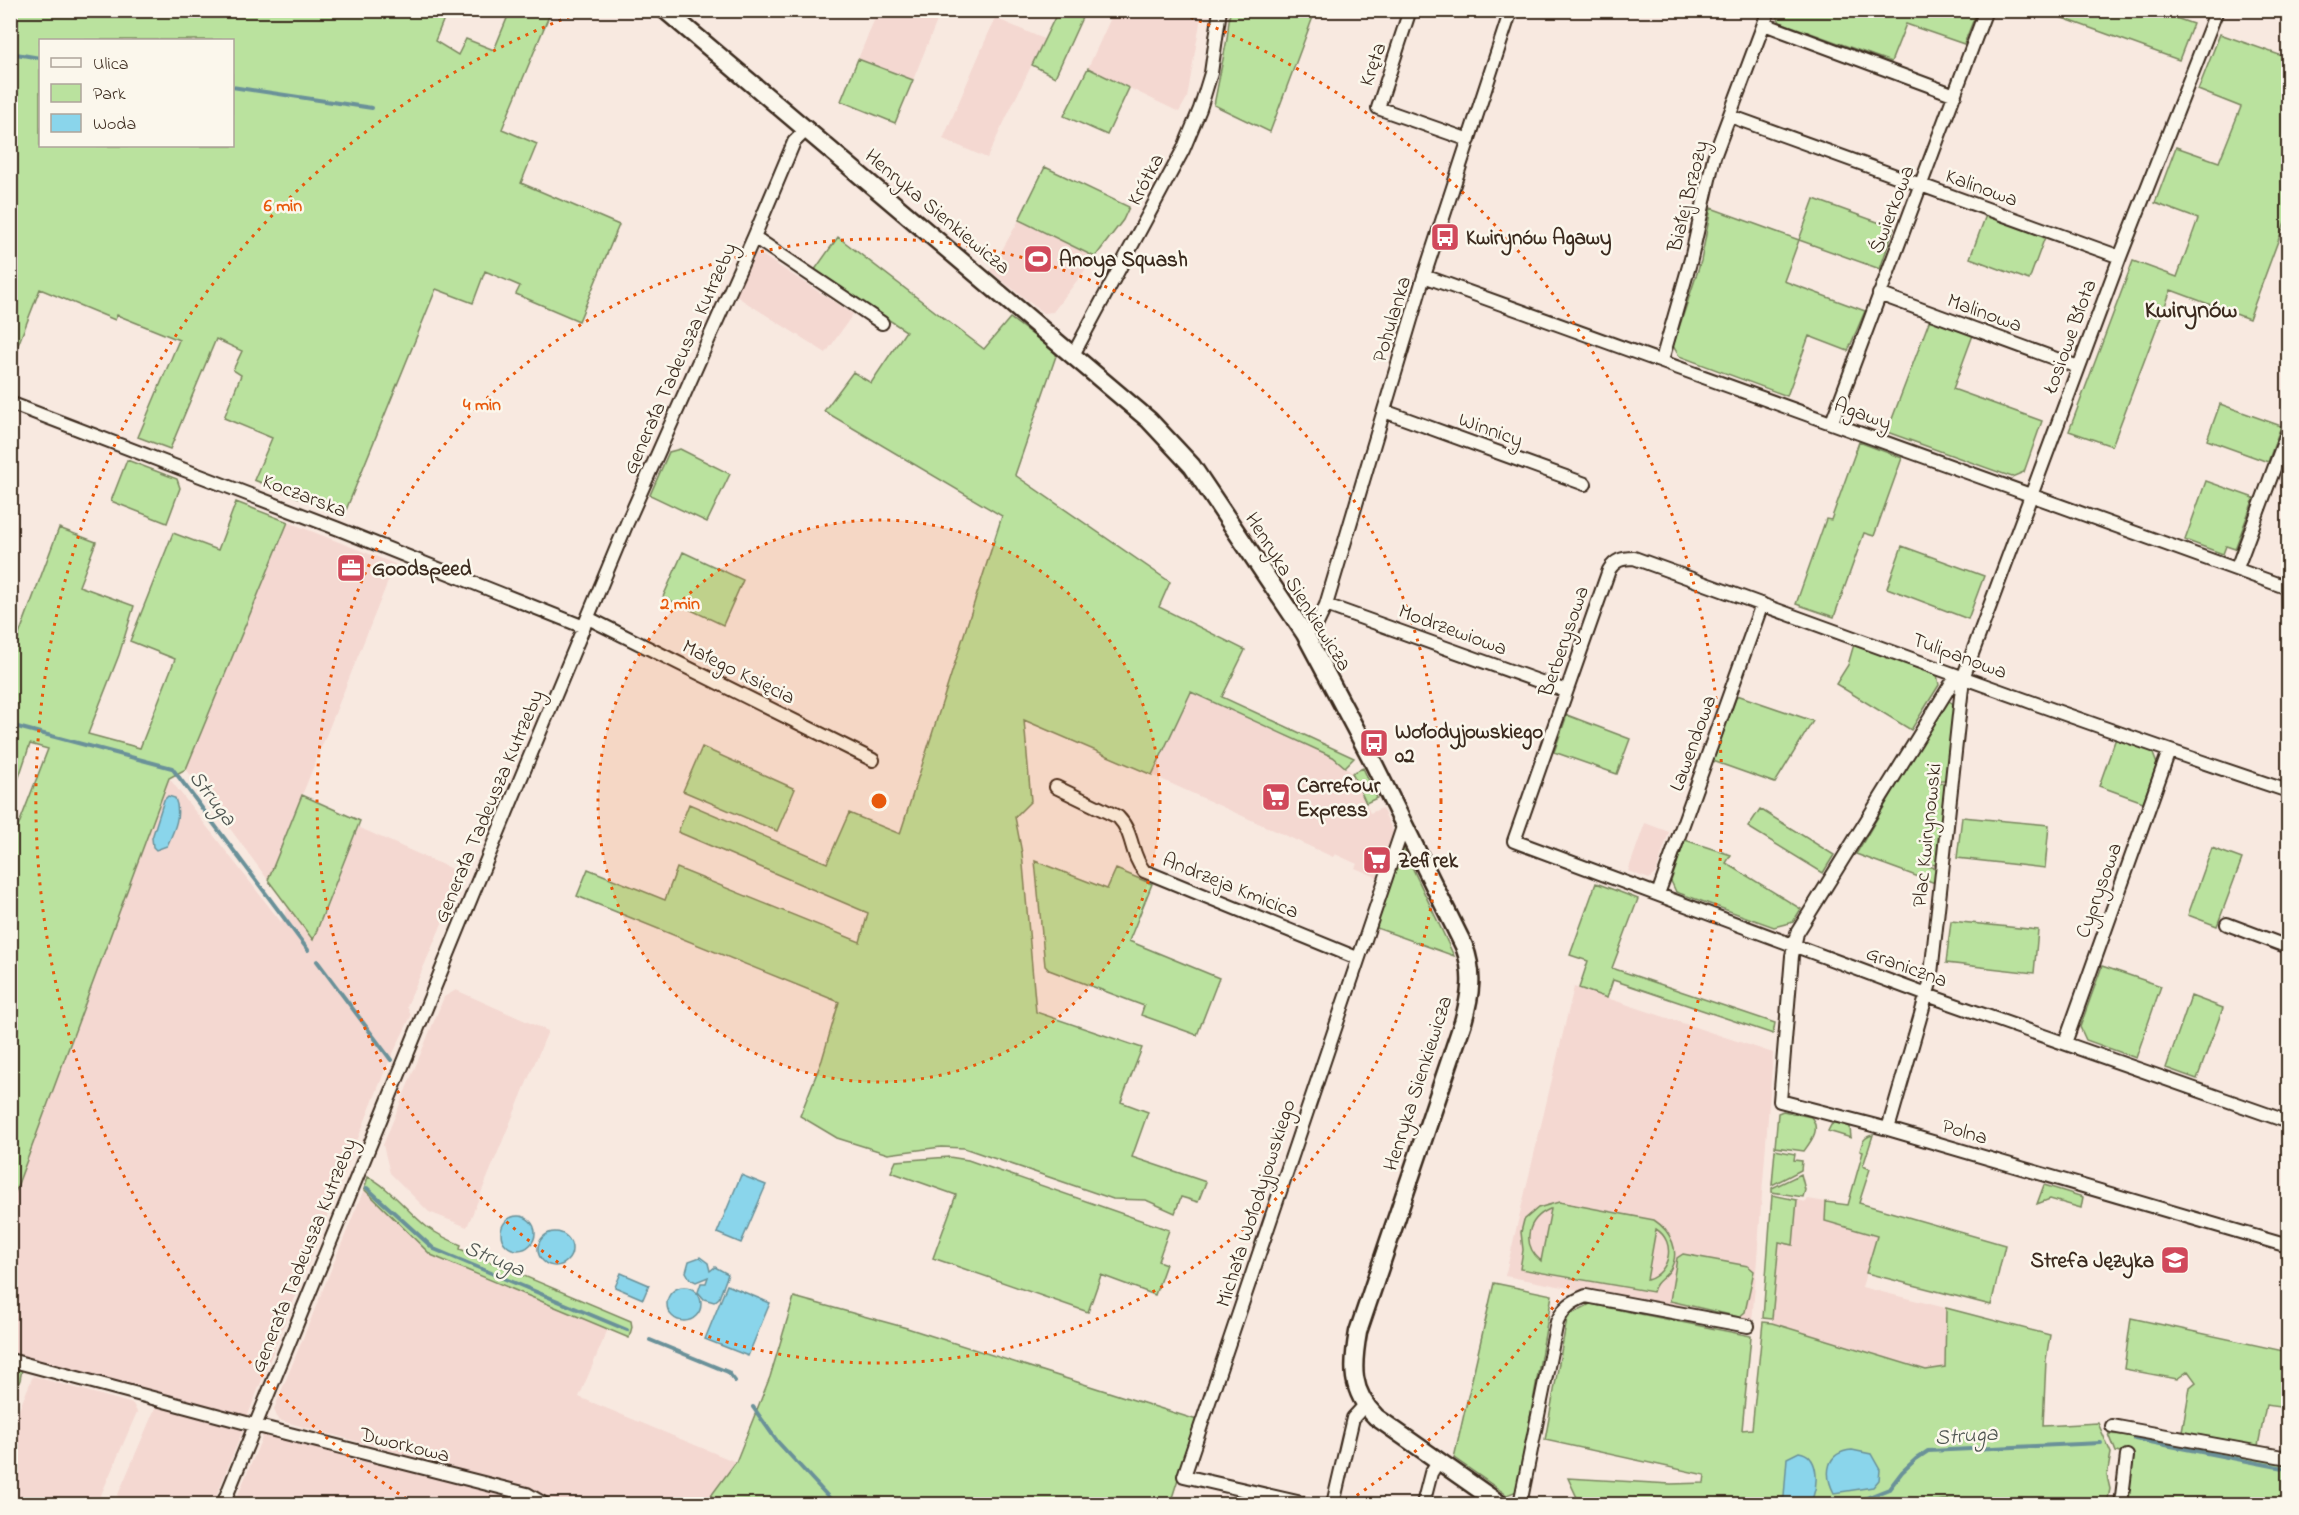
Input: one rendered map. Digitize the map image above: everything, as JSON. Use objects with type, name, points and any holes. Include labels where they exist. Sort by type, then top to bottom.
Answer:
[{"type":"street","name":"Henryka Sienkiewicza","points":[[665,10],[1149,420],[1192,466],[1305,634],[1404,824],[1464,946],[1470,962],[1472,979],[1463,1022],[1358,1332],[1353,1362],[1358,1390],[1365,1405],[1376,1418],[1500,1504]]},
{"type":"street","name":"Krótka","points":[[1073,355],[1183,150],[1200,109],[1211,73],[1220,10]]},
{"type":"street","name":"Kręta","points":[[1410,10],[1378,108],[1469,140]]},
{"type":"street","name":"Pohulanka","points":[[1305,634],[1317,624],[1326,604],[1424,276],[1511,10]]},
{"type":"street","name":"Białej Brzozy","points":[[1662,360],[1691,259],[1714,157],[1769,10]]},
{"type":"street","name":"Świerkowa","points":[[1832,422],[1986,10]]},
{"type":"street","name":"Łosiowe Błota","points":[[1960,677],[2217,10]]},
{"type":"street","points":[[1764,24],[1955,95]]},
{"type":"street","name":"Kalinowa","points":[[1730,116],[2120,257]]},
{"type":"street","name":"Generała Tadeusza Kutrzeby","points":[[222,1504],[627,523],[794,142],[806,130]]},
{"type":"street","points":[[754,237],[882,323]]},
{"type":"street","name":"Agawy","points":[[1424,276],[2289,588]]},
{"type":"street","name":"Malinowa","points":[[1879,294],[2078,367]]},
{"type":"street","name":"Koczarska","points":[[10,403],[586,623]]},
{"type":"street","name":"Winnicy","points":[[1384,411],[1585,484]]},
{"type":"street","points":[[2236,568],[2289,431]]},
{"type":"street","name":"Tulipanowa","points":[[1619,559],[1634,558],[1960,677],[2289,791]]},
{"type":"street","name":"Berberysowa","points":[[1514,841],[1609,570],[1612,564],[1619,559]]},
{"type":"street","name":"Modrzewiowa","points":[[1326,604],[1566,691]]},
{"type":"street","name":"Lawendowa","points":[[1658,894],[1762,604]]},
{"type":"street","name":"Małego Księcia","points":[[586,623],[873,760]]},
{"type":"street","name":"Plac Kwirynowski","points":[[1794,945],[1797,933],[1960,677]]},
{"type":"street","name":"Plac Kwirynowski","points":[[1888,1130],[1930,983],[1960,677]]},
{"type":"street","name":"Cyprysowa","points":[[2065,1043],[2169,751]]},
{"type":"street","name":"Andrzeja Kmicica","points":[[1056,787],[1118,817],[1125,824],[1136,861],[1144,871],[1357,958]]},
{"type":"street","name":"Michała Wołodyjowskiego","points":[[1306,1504],[1184,1476],[1404,824]]},
{"type":"street","name":"Graniczna","points":[[1514,841],[1927,995],[2283,1120],[2289,1120]]},
{"type":"street","points":[[2227,924],[2289,947]]},
{"type":"street","name":"Polna","points":[[1794,945],[1780,1101],[2289,1246]]},
{"type":"street","points":[[1520,1504],[1557,1322],[1563,1309],[1570,1303],[1586,1296],[1748,1326]]},
{"type":"street","name":"Dworkowa","points":[[10,1360],[527,1494],[544,1504]]},
{"type":"street","points":[[1333,1504],[1353,1418],[1365,1405]]},
{"type":"street","points":[[2112,1426],[2289,1458]]},
{"type":"street","points":[[2121,1504],[2127,1456]]},
{"type":"street","points":[[1423,1504],[1431,1473],[1439,1460]]},
{"type":"shaded area","points":[[878,11],[941,11],[913,80],[858,59]]},
{"type":"shaded area","points":[[1114,11],[1202,11],[1187,98],[1179,112],[1088,68]]},
{"type":"shaded area","points":[[995,18],[1044,39],[987,158],[943,139]]},
{"type":"shaded area","points":[[1019,220],[1095,257],[1053,312],[1043,313],[990,271]]},
{"type":"shaded area","points":[[754,253],[762,255],[853,314],[826,353],[736,296]]},
{"type":"shaded area","points":[[288,522],[395,564],[268,880],[186,769]]},
{"type":"shaded area","points":[[1190,692],[1333,757],[1352,773],[1370,813],[1382,808],[1395,836],[1381,879],[1355,868],[1357,864],[1335,854],[1333,857],[1152,775]]},
{"type":"shaded area","points":[[169,778],[281,922],[288,906],[313,940],[358,827],[463,874],[407,1006],[411,1016],[386,1068],[248,1415],[241,1418],[11,1355],[10,1203]]},
{"type":"shaded area","points":[[1645,823],[1669,832],[1656,873],[1649,879],[1628,871]]},
{"type":"shaded area","points":[[1574,987],[1773,1053],[1752,1323],[1505,1276]]},
{"type":"shaded area","points":[[456,990],[548,1031],[467,1227],[429,1212],[390,1173],[383,1145],[444,997]]},
{"type":"shaded area","points":[[364,1189],[431,1256],[608,1329],[579,1397],[736,1462],[705,1504],[547,1504],[535,1494],[510,1483],[278,1420],[274,1409]]},
{"type":"shaded area","points":[[1808,1199],[1826,1202],[1825,1221],[1877,1236],[1862,1287],[1946,1308],[1945,1367],[1926,1370],[1772,1323],[1779,1242],[1793,1244],[1797,1200],[1806,1202]]},
{"type":"shaded area","points":[[33,1376],[133,1404],[137,1412],[97,1504],[11,1504],[11,1429]]},
{"type":"shaded area","points":[[156,1406],[243,1430],[213,1504],[114,1504]]},
{"type":"shaded area","points":[[264,1433],[530,1501],[528,1504],[234,1504]]},
{"type":"green space","points":[[1870,10],[1879,14],[1880,10],[1977,11],[1964,44],[1906,24],[1891,62],[1780,22],[1777,11]]},
{"type":"green space","points":[[10,11],[447,11],[435,41],[458,55],[466,39],[494,50],[510,11],[551,11],[502,129],[537,144],[521,183],[619,225],[579,321],[516,294],[520,286],[485,271],[473,303],[436,289],[344,515],[254,480],[272,438],[224,418],[241,375],[233,370],[242,351],[216,339],[170,449],[138,437],[179,340],[117,315],[115,320],[40,289],[11,363]]},
{"type":"green space","points":[[1058,11],[1085,11],[1055,77],[1032,65]]},
{"type":"green space","points":[[1230,11],[1299,11],[1313,17],[1270,132],[1214,105]]},
{"type":"green space","points":[[2043,11],[2156,11],[2193,24],[2179,60]]},
{"type":"green space","points":[[2220,34],[2288,58],[2288,214],[2249,319],[2171,290],[2112,446],[2069,431],[2133,261],[2177,277],[2198,219],[2155,203],[2176,147],[2219,162],[2241,107],[2198,90]]},
{"type":"green space","points":[[858,59],[913,80],[895,123],[841,101]]},
{"type":"green space","points":[[1088,68],[1129,88],[1107,135],[1064,116]]},
{"type":"green space","points":[[1045,167],[1129,207],[1123,220],[1095,257],[1019,220]]},
{"type":"green space","points":[[1814,199],[1894,228],[1880,269],[1799,240]]},
{"type":"green space","points":[[1711,208],[1799,240],[1784,281],[1865,311],[1848,351],[1809,336],[1787,396],[1679,356],[1673,346],[1701,261]]},
{"type":"green space","points":[[1986,215],[2045,237],[2029,280],[1970,258]]},
{"type":"green space","points":[[838,237],[984,349],[1010,318],[1057,353],[1015,475],[1170,582],[1159,607],[1245,650],[1222,697],[1354,758],[1345,767],[1333,757],[1191,692],[1152,775],[1024,720],[1031,801],[1015,817],[1022,853],[1036,1012],[1142,1048],[1121,1102],[1148,1112],[1132,1157],[1206,1182],[1198,1202],[1181,1197],[1175,1213],[1146,1200],[1113,1199],[964,1148],[941,1147],[888,1154],[837,1138],[800,1116],[822,1060],[839,1002],[577,896],[588,869],[665,900],[677,868],[860,942],[868,913],[678,832],[689,804],[827,863],[849,813],[900,834],[1002,516],[824,411],[853,372],[871,383],[906,331],[814,271]]},
{"type":"green space","points":[[1930,319],[1973,335],[1953,389],[2042,421],[2024,472],[2012,477],[1887,432]]},
{"type":"green space","points":[[2220,404],[2281,426],[2268,462],[2207,440]]},
{"type":"green space","points":[[1859,442],[1902,458],[1874,536],[1864,533],[1834,617],[1796,604],[1826,519],[1831,520]]},
{"type":"green space","points":[[680,449],[730,474],[707,522],[650,495],[669,452]]},
{"type":"green space","points":[[127,460],[177,479],[180,488],[167,523],[111,501]]},
{"type":"green space","points":[[2206,481],[2254,498],[2235,549],[2226,546],[2223,554],[2185,540]]},
{"type":"green space","points":[[236,502],[288,522],[186,769],[169,778],[11,1203],[11,845],[48,749],[30,744],[11,801],[11,656],[59,528],[96,542],[79,586],[134,606],[119,655],[88,734],[140,748],[175,659],[130,641],[173,533],[218,550]]},
{"type":"green space","points":[[1902,546],[1984,576],[1968,619],[1887,588]]},
{"type":"green space","points":[[683,552],[743,580],[723,625],[663,597]]},
{"type":"green space","points":[[1854,644],[1937,674],[1939,685],[1911,730],[1836,684],[1848,665]]},
{"type":"green space","points":[[1737,695],[1813,721],[1775,783],[1713,761]]},
{"type":"green space","points":[[1949,701],[1955,705],[1946,780],[1937,782],[1946,783],[1937,865],[1929,864],[1928,866],[1936,868],[1935,883],[1856,854],[1946,702]]},
{"type":"green space","points":[[1567,715],[1630,739],[1617,774],[1554,752]]},
{"type":"green space","points":[[2116,738],[2152,751],[2157,764],[2143,802],[2099,786]]},
{"type":"green space","points":[[702,747],[795,789],[777,831],[683,791]]},
{"type":"green space","points":[[1363,768],[1377,798],[1366,803],[1352,773]]},
{"type":"green space","points":[[302,795],[360,821],[313,940],[268,880]]},
{"type":"green space","points":[[1760,809],[1834,855],[1823,873],[1748,827]]},
{"type":"green space","points":[[1962,817],[2049,825],[2045,868],[1957,858]]},
{"type":"green space","points":[[1685,840],[1731,855],[1726,863],[1801,909],[1793,922],[1774,927],[1676,892],[1671,881]]},
{"type":"green space","points":[[1403,848],[1454,956],[1374,927],[1399,849]]},
{"type":"green space","points":[[2212,848],[2242,859],[2217,926],[2188,915]]},
{"type":"green space","points":[[1035,861],[1107,889],[1116,869],[1152,884],[1129,941],[1219,978],[1197,1035],[1141,1015],[1144,1006],[1049,970],[1045,966]]},
{"type":"green space","points":[[1596,883],[1638,899],[1612,968],[1775,1023],[1773,1034],[1613,980],[1607,998],[1579,988],[1588,961],[1570,955]]},
{"type":"green space","points":[[1951,921],[2038,930],[2034,973],[1946,963]]},
{"type":"green space","points":[[2102,966],[2161,986],[2136,1058],[2086,1040],[2080,1027]]},
{"type":"green space","points":[[2191,996],[2223,1008],[2197,1079],[2166,1068]]},
{"type":"green space","points":[[1783,1111],[1811,1117],[1814,1121],[1814,1134],[1804,1151],[1775,1147],[1778,1113]]},
{"type":"green space","points":[[1836,1122],[1842,1122],[1850,1127],[1851,1138],[1828,1131]]},
{"type":"green space","points":[[1873,1135],[1863,1166],[1870,1169],[1859,1203],[2005,1245],[1991,1305],[1866,1273],[1877,1236],[1825,1221],[1826,1202],[1848,1205],[1863,1152],[1860,1151],[1861,1145],[1865,1139]]},
{"type":"green space","points":[[1775,1150],[1795,1154],[1794,1160],[1802,1161],[1801,1170],[1772,1185]]},
{"type":"green space","points":[[949,1157],[968,1160],[1169,1230],[1158,1261],[1166,1264],[1155,1295],[1101,1275],[1088,1312],[933,1258],[956,1195],[891,1172],[896,1161]]},
{"type":"green space","points":[[1801,1174],[1805,1190],[1803,1197],[1772,1192],[1772,1188]]},
{"type":"green space","points":[[368,1177],[375,1180],[427,1227],[461,1245],[460,1249],[631,1321],[629,1338],[431,1255],[364,1189]]},
{"type":"green space","points":[[2044,1185],[2083,1197],[2081,1208],[2050,1199],[2037,1204]]},
{"type":"green space","points":[[1772,1195],[1797,1200],[1793,1245],[1779,1242],[1772,1319],[1763,1318]]},
{"type":"green space","points":[[1559,1202],[1654,1220],[1665,1230],[1672,1242],[1675,1256],[1670,1270],[1656,1285],[1653,1292],[1520,1269],[1523,1250],[1521,1232],[1524,1220],[1538,1208]],"holes":[[[1551,1209],[1541,1261],[1531,1247],[1529,1232],[1542,1213]],[[1656,1229],[1667,1241],[1668,1257],[1661,1271],[1647,1280]]]},
{"type":"green space","points":[[1683,1254],[1748,1266],[1754,1271],[1745,1312],[1739,1317],[1670,1301],[1677,1258]]},
{"type":"green space","points":[[1494,1283],[1552,1295],[1517,1491],[1507,1495],[1454,1458]]},
{"type":"green space","points":[[794,1297],[907,1328],[1197,1420],[1170,1504],[705,1504],[736,1462],[770,1377]]},
{"type":"green space","points":[[1590,1304],[1751,1336],[1742,1430],[1752,1429],[1763,1322],[1926,1370],[1945,1367],[1946,1308],[2050,1335],[2046,1360],[2043,1426],[2098,1423],[2111,1453],[2107,1476],[2110,1489],[2107,1504],[1992,1504],[1991,1500],[1944,1500],[1913,1504],[1580,1504],[1568,1478],[1671,1484],[1704,1483],[1705,1475],[1545,1440],[1567,1319],[1571,1314]]},
{"type":"green space","points":[[2131,1318],[2288,1352],[2288,1408],[2266,1405],[2258,1446],[2182,1432],[2190,1387],[2196,1382],[2188,1371],[2177,1379],[2124,1369]]},
{"type":"green space","points":[[11,1366],[22,1369],[11,1401]]},
{"type":"green space","points":[[2109,1434],[2142,1436],[2288,1462],[2288,1504],[2127,1504],[2134,1456],[2116,1452]]},
{"type":"water","points":[[168,796],[175,798],[177,804],[176,823],[167,846],[156,850],[153,847],[152,838],[164,800]]},
{"type":"water","points":[[741,1175],[766,1185],[741,1243],[717,1233]]},
{"type":"water","points":[[518,1216],[530,1221],[535,1233],[530,1245],[518,1250],[506,1245],[501,1233],[506,1221]]},
{"type":"water","points":[[555,1232],[567,1237],[572,1249],[567,1261],[555,1266],[543,1261],[538,1249],[543,1237]]},
{"type":"water","points":[[700,1257],[708,1263],[710,1271],[715,1267],[728,1274],[719,1298],[714,1302],[704,1299],[698,1292],[701,1283],[706,1283],[708,1277],[696,1282],[690,1279],[686,1272],[689,1261]]},
{"type":"water","points":[[621,1273],[649,1285],[643,1299],[615,1287]]},
{"type":"water","points":[[727,1285],[770,1303],[748,1356],[705,1339]]},
{"type":"water","points":[[684,1287],[696,1292],[701,1304],[696,1316],[684,1321],[672,1316],[667,1304],[672,1292]]},
{"type":"water","points":[[1852,1450],[1871,1454],[1880,1470],[1879,1480],[1873,1487],[1834,1493],[1828,1472],[1832,1459],[1843,1452]]},
{"type":"water","points":[[1799,1452],[1806,1454],[1814,1464],[1816,1484],[1813,1497],[1800,1503],[1775,1501],[1784,1497],[1787,1458]]},
{"type":"waterway","points":[[10,53],[39,58]]},
{"type":"waterway","points":[[234,87],[372,108]]},
{"type":"waterway","name":"Struga","points":[[10,725],[172,768],[308,950]]},
{"type":"waterway","name":"Struga","points":[[317,961],[391,1060]]},
{"type":"waterway","name":"Struga","points":[[367,1188],[434,1249],[627,1330]]},
{"type":"waterway","name":"Struga","points":[[650,1340],[728,1372],[735,1381]]},
{"type":"waterway","name":"Struga","points":[[753,1407],[777,1441],[835,1504]]},
{"type":"waterway","name":"Struga","points":[[2135,1439],[2288,1469]]},
{"type":"waterway","name":"Struga","points":[[1851,1504],[1889,1489],[1902,1472],[1928,1451],[2101,1443]]},
{"type":"waterway","points":[[1771,1504],[1775,1501]]},
{"type":"place","name":"Kwirynów Agawy","points":[[1445,237]]},
{"type":"place","name":"Anoya Squash","points":[[1038,259]]},
{"type":"place","name":"Goodspeed","points":[[351,568]]},
{"type":"place","name":"Wołodyjowskiego 02","points":[[1374,743]]},
{"type":"place","name":"Carrefour Express","points":[[1276,797]]},
{"type":"place","name":"Zefirek","points":[[1377,860]]},
{"type":"place","name":"Strefa Języka","points":[[2175,1260]]},
{"type":"district","name":"Kwirynów","points":[[2191,309]]}]
